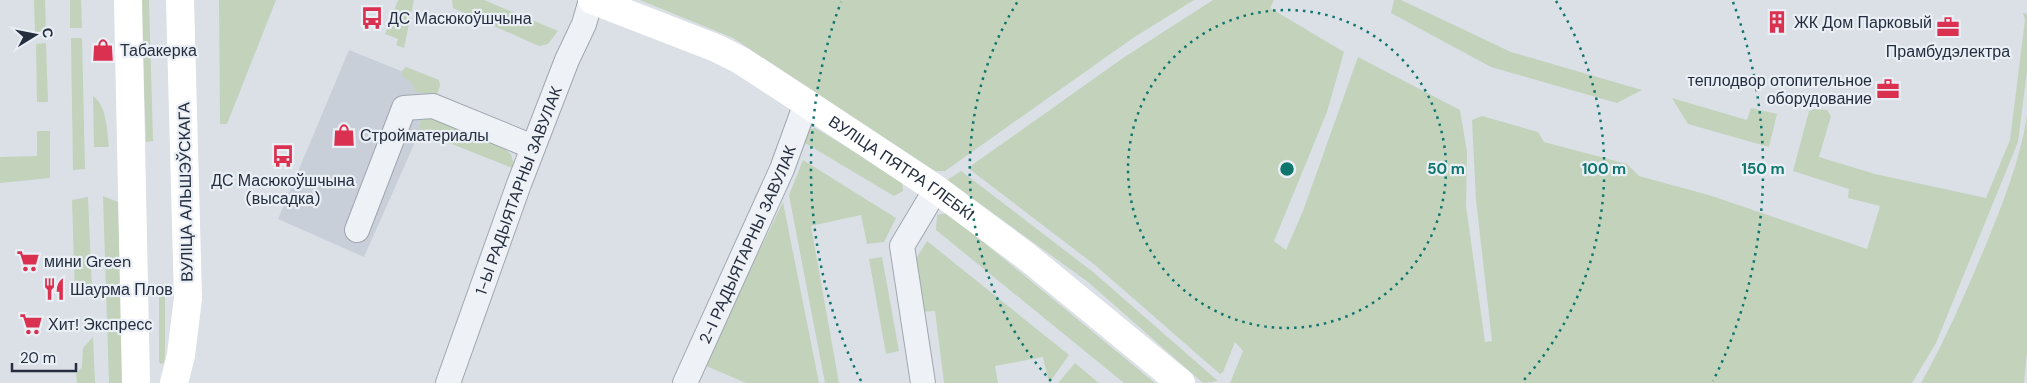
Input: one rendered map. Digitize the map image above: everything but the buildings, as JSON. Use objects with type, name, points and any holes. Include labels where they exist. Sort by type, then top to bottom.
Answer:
[{"type":"main road","points":[[128,0],[133,134],[136,383]]},
{"type":"main road","name":"ВУЛІЦА АЛЬШЭЎСКАГА","points":[[174,383],[181,356],[188,298],[180,0]]},
{"type":"main road","name":"ВУЛІЦА ПЯТРА ГЛЕБКІ","points":[[591,0],[716,48],[740,60],[936,190],[1026,256],[1181,383]]},
{"type":"street","name":"1-Ы РАДЫЯТАРНЫ ЗАВУЛАК","points":[[448,383],[464,334],[533,147],[567,60],[584,24],[591,0]]},
{"type":"street","name":"2-І РАДЫЯТАРНЫ ЗАВУЛАК","points":[[685,383],[782,168],[806,103]]},
{"type":"street","points":[[357,230],[404,108],[433,106],[533,147]]},
{"type":"street","points":[[923,383],[902,246],[936,190]]},
{"type":"shaded area","points":[[349,50],[431,83],[428,113],[364,257],[278,219]]},
{"type":"green space","points":[[34,0],[45,0],[46,31],[35,32]]},
{"type":"green space","points":[[70,0],[81,0],[82,28],[70,28]]},
{"type":"green space","points":[[141,0],[149,0],[153,141],[146,142]]},
{"type":"green space","points":[[219,0],[276,0],[227,124],[220,124]]},
{"type":"green space","points":[[398,0],[414,0],[404,48],[396,45],[398,39],[385,34]]},
{"type":"green space","points":[[452,0],[484,0],[558,31],[548,44],[539,46],[453,8]]},
{"type":"green space","points":[[640,0],[1194,0],[1133,38],[945,171],[935,171],[733,38]]},
{"type":"green space","points":[[1213,0],[1274,0],[1270,8],[1344,52],[1327,112],[1274,241],[1286,250],[1303,211],[1358,57],[1460,110],[1467,152],[1466,206],[1485,342],[1492,341],[1476,200],[1472,120],[1482,116],[1538,132],[1544,142],[1627,164],[1639,176],[1712,196],[1867,249],[1880,206],[1848,198],[1849,189],[1793,171],[1809,111],[1814,109],[1827,110],[1831,116],[1819,157],[1875,174],[1986,198],[2010,140],[2025,20],[2023,13],[2027,14],[2027,71],[2018,142],[1936,343],[1912,383],[1230,383],[1243,351],[1235,342],[1223,372],[1220,374],[1095,265],[968,168],[1123,58]]},
{"type":"green space","points":[[1394,0],[1401,0],[1511,52],[1642,90],[1617,103],[1491,67],[1391,13]]},
{"type":"green space","points":[[71,38],[82,38],[85,169],[73,170]]},
{"type":"green space","points":[[46,43],[48,102],[37,102],[36,44]]},
{"type":"green space","points":[[406,67],[439,80],[440,86],[434,102],[432,95],[415,92],[411,82],[402,76],[402,71]]},
{"type":"green space","points":[[93,96],[98,100],[104,112],[109,147],[94,147]]},
{"type":"green space","points":[[1672,98],[1747,120],[1751,108],[1777,114],[1769,147],[1688,124]]},
{"type":"green space","points":[[2027,116],[2027,351],[2024,383],[1921,383],[1955,316],[2004,199],[2020,150]]},
{"type":"green space","points":[[432,117],[500,145],[511,154],[515,169],[419,131],[421,119]]},
{"type":"green space","points":[[815,128],[902,180],[903,191],[894,196],[805,143],[805,134],[808,130]]},
{"type":"green space","points":[[37,131],[50,131],[50,178],[0,183],[0,157],[37,156]]},
{"type":"green space","points":[[803,160],[896,218],[884,242],[867,244],[861,215],[811,226],[839,383],[825,383],[789,195]]},
{"type":"green space","points":[[961,171],[1093,272],[1218,381],[1203,383],[1088,282],[947,180]]},
{"type":"green space","points":[[103,196],[118,202],[124,383],[109,383]]},
{"type":"green space","points":[[88,197],[92,290],[75,294],[72,200]]},
{"type":"green space","points":[[783,202],[819,383],[746,383],[704,365]]},
{"type":"green space","points":[[948,213],[1155,383],[1124,383],[936,230],[937,215]]},
{"type":"green space","points":[[927,241],[1069,355],[1049,383],[1043,357],[995,366],[998,383],[944,383],[935,311],[919,312],[917,257]]},
{"type":"green space","points":[[882,257],[899,351],[886,354],[869,259]]},
{"type":"green space","points":[[165,284],[165,357],[164,363],[161,364],[159,362],[159,285]]},
{"type":"green space","points":[[93,337],[95,383],[77,383],[76,374],[82,367],[83,348]]},
{"type":"green space","points":[[1075,363],[1099,383],[1058,383]]},
{"type":"place","name":"ДС Масюкоўшчына","points":[[372,18]]},
{"type":"place","name":"ЖК Дом Парковый","points":[[1777,22]]},
{"type":"place","name":"Прамбудэлектра","points":[[1948,27]]},
{"type":"place","name":"Табакерка","points":[[103,50]]},
{"type":"place","name":"теплодвор отопительное оборудование","points":[[1888,89]]},
{"type":"place","name":"Стройматериалы","points":[[344,135]]},
{"type":"place","name":"ДС Масюкоўшчына (высадка)","points":[[283,156]]},
{"type":"place","name":"мини Green","points":[[28,261]]},
{"type":"place","name":"Шаурма Плов","points":[[54,289]]},
{"type":"place","name":"Хит! Экспресс","points":[[31,324]]}]
